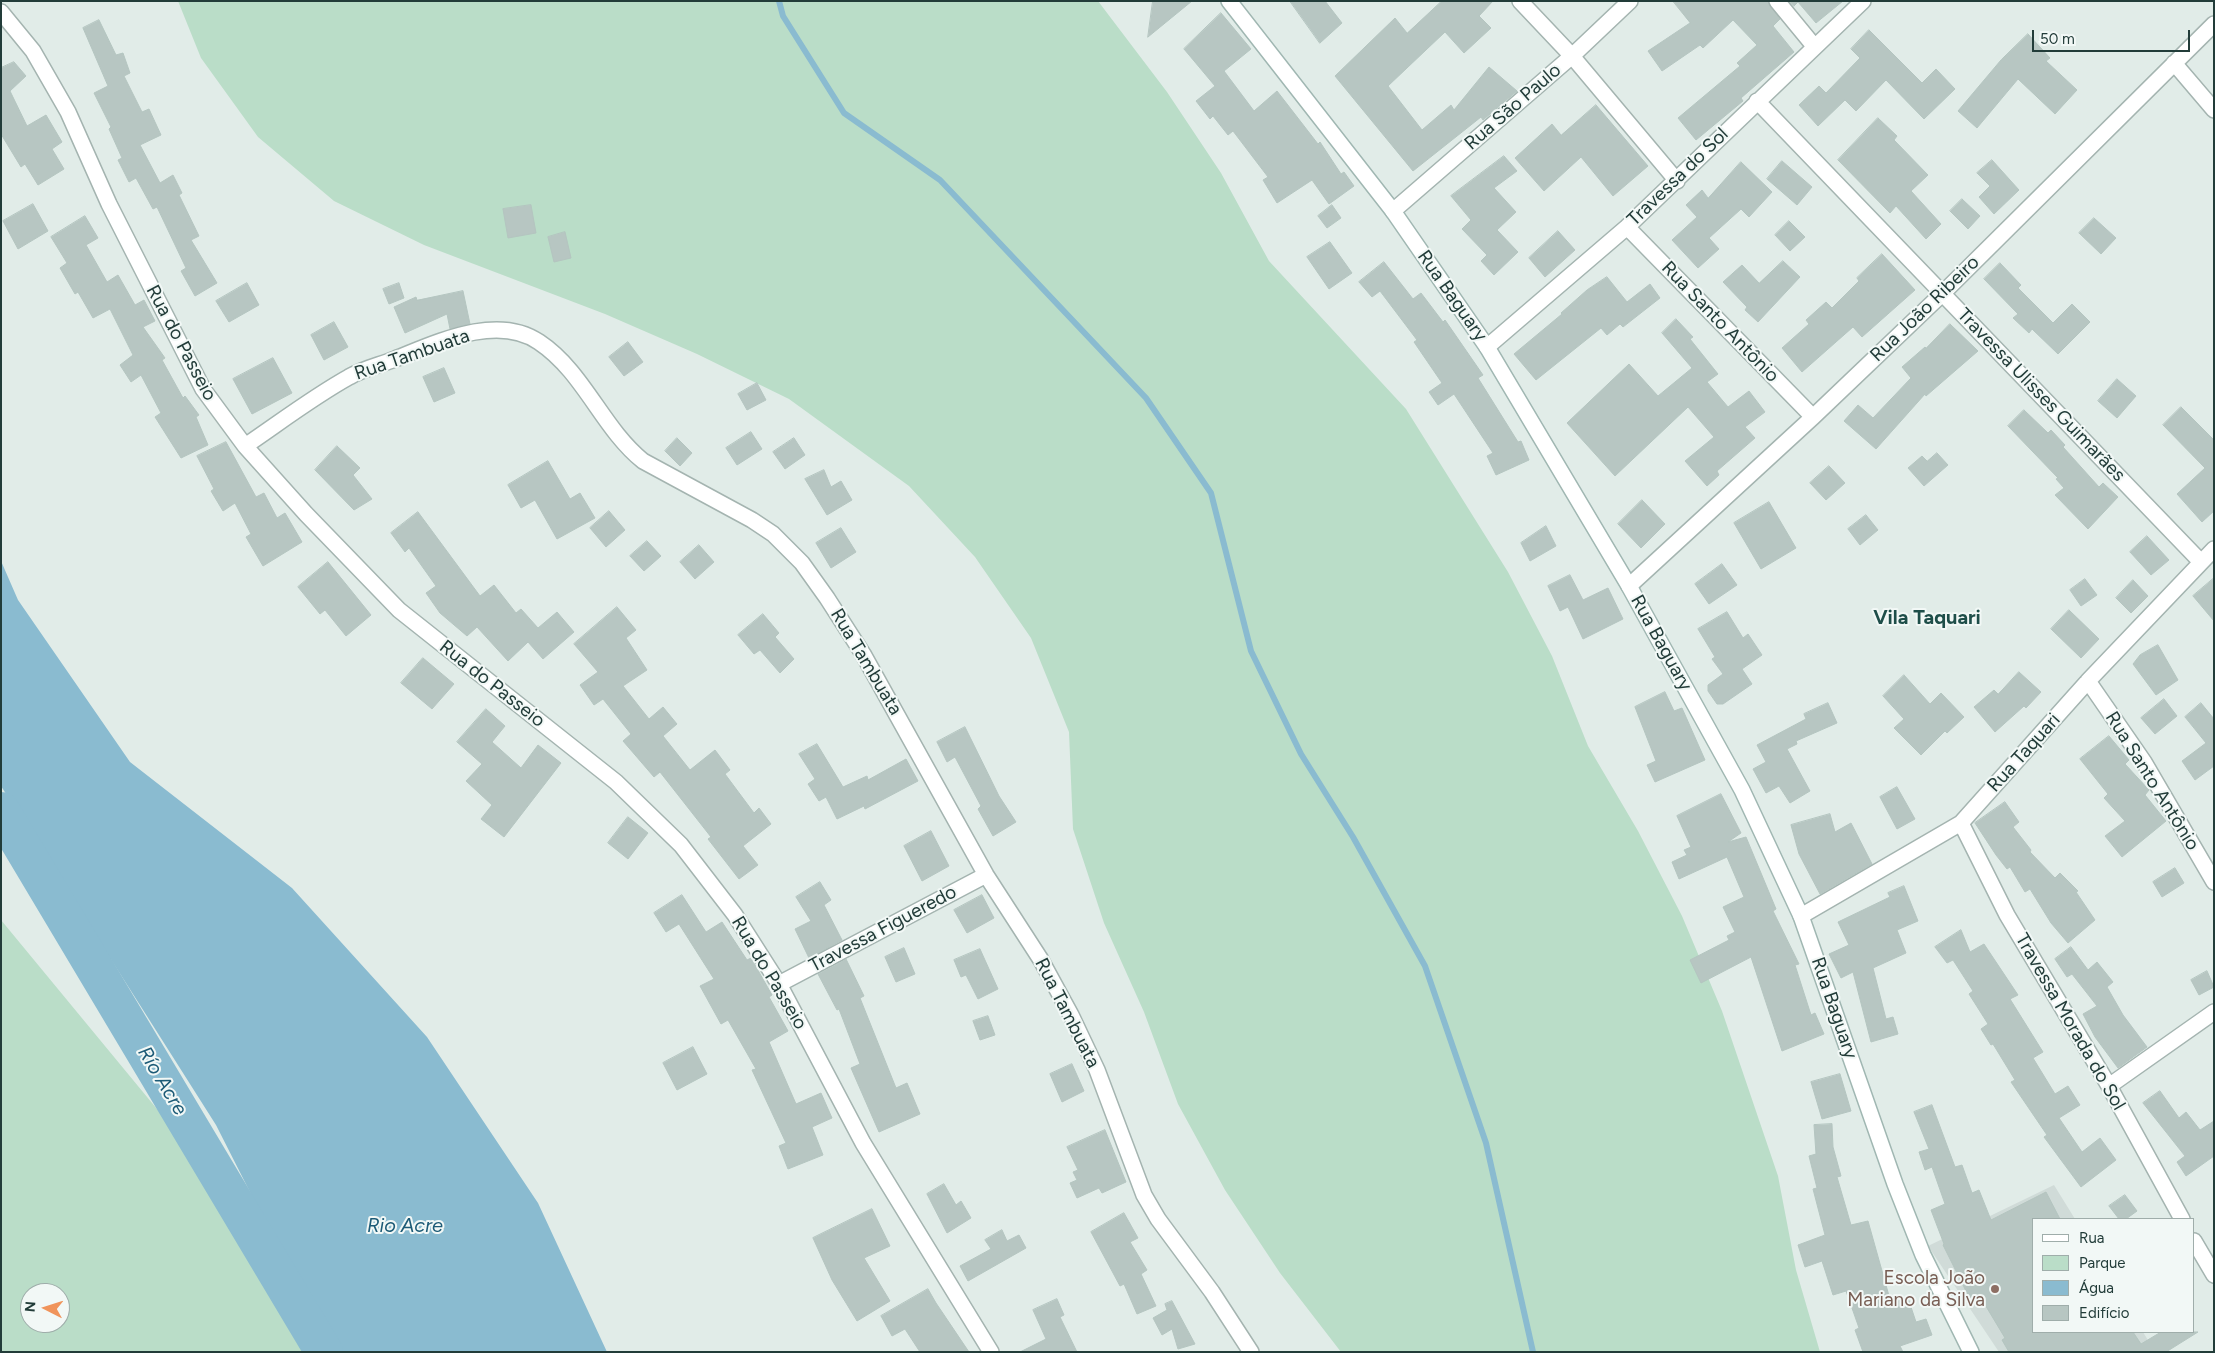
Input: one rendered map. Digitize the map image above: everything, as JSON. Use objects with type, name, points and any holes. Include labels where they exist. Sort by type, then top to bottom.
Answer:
[{"type":"street","name":"Rua Baguary","points":[[1229,1],[1393,211],[1487,347],[1629,586],[1742,790],[1801,916],[1895,1184],[1923,1255],[1971,1352]]},
{"type":"street","points":[[1520,1],[1572,56],[1677,181]]},
{"type":"street","name":"Rua São Paulo","points":[[1393,211],[1572,56],[1630,1]]},
{"type":"street","points":[[1777,1],[1814,46]]},
{"type":"street","name":"Travessa do Sol","points":[[1487,347],[1627,227],[1677,181],[1757,101],[1863,1]]},
{"type":"street","name":"Rua do Passeio","points":[[1,12],[33,51],[68,112],[109,204],[203,389],[245,446],[306,514],[399,610],[616,782],[681,845],[735,915],[779,984],[863,1143],[991,1352]]},
{"type":"street","name":"Rua João Ribeiro","points":[[1629,586],[1943,293],[2214,24]]},
{"type":"street","points":[[2174,63],[2214,110]]},
{"type":"street","name":"Travessa Ulisses Guimarães","points":[[1757,101],[2200,561]]},
{"type":"street","name":"Rua Santo Antônio","points":[[1627,227],[1813,416]]},
{"type":"street","name":"Rua Tambuata","points":[[245,446],[349,376],[469,333],[490,331],[515,332],[539,341],[570,370],[628,449],[660,472],[752,520],[773,534],[802,563],[863,654],[986,875],[1041,960],[1071,1015],[1097,1070],[1129,1161],[1144,1195],[1158,1219],[1212,1292],[1251,1352]]},
{"type":"street","name":"Rua Taquari","points":[[1801,916],[1961,823],[2088,682],[2200,561],[2214,549]]},
{"type":"street","name":"Rua Santo Antônio","points":[[2088,682],[2144,762],[2214,882]]},
{"type":"street","name":"Travessa Morada do Sol","points":[[1961,823],[2007,915],[2109,1086],[2181,1218]]},
{"type":"street","name":"Travessa Figueredo","points":[[779,984],[986,875]]},
{"type":"street","points":[[2109,1086],[2214,1012]]},
{"type":"street","points":[[2195,1243],[2214,1275]]},
{"type":"shaded area","name":"Escola João Mariano da Silva","points":[[2054,1185],[2074,1218],[2032,1218],[2032,1333],[2144,1333],[2155,1352],[1999,1352],[1928,1246]]},
{"type":"green space","points":[[178,1],[1098,1],[1167,92],[1221,173],[1269,261],[1406,409],[1508,572],[1552,656],[1588,746],[1638,831],[1682,916],[1722,1011],[1778,1176],[1796,1270],[1820,1352],[1341,1352],[1280,1273],[1225,1190],[1178,1104],[1144,1012],[1104,923],[1073,829],[1069,732],[1031,638],[975,557],[909,486],[789,399],[697,354],[605,314],[424,245],[334,201],[258,137],[201,58]]},
{"type":"green space","points":[[1,920],[237,1206],[309,1352],[1,1352]]},
{"type":"water","name":"Rio Acre","points":[[1,561],[18,600],[130,762],[292,888],[427,1037],[538,1203],[607,1352],[331,1352],[216,1125],[1,786]]},
{"type":"building","points":[[1153,1],[1192,1],[1148,37]]},
{"type":"building","points":[[1290,1],[1325,1],[1342,23],[1320,43]]},
{"type":"building","points":[[1442,1],[1493,1],[1479,16],[1491,28],[1464,53],[1445,32],[1388,86],[1422,130],[1451,105],[1454,110],[1489,67],[1517,91],[1483,120],[1481,117],[1413,171],[1335,76],[1395,18],[1407,33]]},
{"type":"building","points":[[1673,1],[1768,1],[1780,19],[1773,26],[1794,52],[1741,98],[1743,101],[1696,140],[1678,118],[1740,66],[1737,63],[1757,45],[1733,20],[1703,48],[1700,45],[1662,71],[1648,51],[1690,23]]},
{"type":"building","points":[[1789,1],[1843,1],[1816,23],[1798,2],[1794,6]]},
{"type":"building","points":[[1221,13],[1251,49],[1224,71],[1254,111],[1277,91],[1318,144],[1320,142],[1341,174],[1344,172],[1354,186],[1329,204],[1312,180],[1277,203],[1263,180],[1268,177],[1233,131],[1228,135],[1213,116],[1210,119],[1196,101],[1215,86],[1184,49]]},
{"type":"building","points":[[99,20],[116,55],[123,53],[130,73],[124,76],[142,112],[149,109],[161,135],[140,145],[160,183],[173,175],[182,193],[179,195],[199,236],[191,240],[217,283],[195,296],[181,271],[186,268],[157,207],[153,209],[136,178],[129,182],[118,160],[122,158],[109,129],[111,127],[94,93],[108,86],[83,28]]},
{"type":"building","points":[[1869,30],[1922,83],[1936,69],[1955,89],[1924,119],[1886,80],[1856,111],[1845,100],[1818,126],[1799,105],[1819,86],[1826,93],[1860,58],[1851,49]]},
{"type":"building","points":[[2028,34],[2050,58],[2046,61],[2077,90],[2055,114],[2018,79],[1977,128],[1958,111],[2001,60]]},
{"type":"building","points":[[14,62],[26,76],[10,91],[27,126],[46,115],[62,142],[52,149],[64,169],[38,185],[25,164],[21,167],[1,134],[1,68]]},
{"type":"building","points":[[1596,105],[1648,166],[1613,196],[1581,157],[1544,191],[1515,158],[1552,124],[1561,135]]},
{"type":"building","points":[[1878,118],[1897,136],[1894,140],[1928,175],[1911,191],[1941,224],[1926,239],[1896,206],[1890,213],[1838,160]]},
{"type":"building","points":[[1504,156],[1517,171],[1494,188],[1516,212],[1497,230],[1518,252],[1494,275],[1481,261],[1487,255],[1462,229],[1471,220],[1451,196]]},
{"type":"building","points":[[1992,160],[2019,190],[1994,214],[1979,197],[1990,186],[1977,173]]},
{"type":"building","points":[[1782,161],[1812,187],[1797,205],[1767,179]]},
{"type":"building","points":[[1741,162],[1772,192],[1749,217],[1741,209],[1709,238],[1719,249],[1698,268],[1672,240],[1697,217],[1686,205],[1702,190],[1708,198]]},
{"type":"building","points":[[1962,199],[1980,216],[1968,229],[1950,211]]},
{"type":"building","points":[[33,204],[48,231],[18,249],[3,221]]},
{"type":"building","points":[[531,205],[536,233],[508,238],[503,209]]},
{"type":"building","points":[[1332,205],[1341,218],[1327,228],[1318,216]]},
{"type":"building","points":[[85,216],[98,238],[86,245],[107,282],[118,275],[135,305],[144,300],[155,321],[143,327],[165,358],[162,360],[183,398],[185,396],[199,415],[196,417],[208,445],[181,458],[155,417],[161,413],[141,375],[131,382],[120,365],[133,355],[110,309],[93,318],[78,292],[75,294],[60,268],[67,263],[51,237]]},
{"type":"building","points":[[2094,218],[2116,238],[2101,254],[2079,233]]},
{"type":"building","points":[[1789,221],[1805,237],[1790,251],[1775,235]]},
{"type":"building","points":[[1558,231],[1575,250],[1545,277],[1529,258]]},
{"type":"building","points":[[565,232],[571,258],[554,262],[548,237]]},
{"type":"building","points":[[1330,242],[1352,273],[1329,289],[1307,257]]},
{"type":"building","points":[[1882,254],[1915,290],[1862,337],[1853,327],[1802,372],[1782,348],[1809,324],[1806,320],[1826,302],[1832,308],[1859,281],[1857,278]]},
{"type":"building","points":[[1783,261],[1800,277],[1758,322],[1745,310],[1747,307],[1723,282],[1742,265],[1759,283]]},
{"type":"building","points":[[1384,262],[1413,299],[1421,293],[1443,322],[1445,320],[1483,375],[1478,378],[1518,442],[1521,441],[1529,460],[1496,475],[1487,456],[1493,453],[1454,394],[1438,405],[1429,392],[1442,383],[1414,342],[1417,340],[1380,291],[1372,297],[1359,282]]},
{"type":"building","points":[[2000,263],[2021,285],[2018,288],[2053,323],[2072,304],[2090,322],[2058,354],[2032,329],[2029,333],[2013,318],[2018,314],[1984,279]]},
{"type":"building","points":[[1607,277],[1627,302],[1650,284],[1660,298],[1623,327],[1620,324],[1607,335],[1601,328],[1536,380],[1514,354],[1562,314],[1587,290]]},
{"type":"building","points":[[247,283],[259,305],[229,322],[216,301]]},
{"type":"building","points":[[399,283],[404,298],[389,304],[383,289]]},
{"type":"building","points":[[463,291],[470,324],[450,329],[447,314],[405,333],[394,307],[416,297],[417,300]]},
{"type":"building","points":[[1676,319],[1693,337],[1690,339],[1718,374],[1707,382],[1728,407],[1749,391],[1765,412],[1745,427],[1755,438],[1717,471],[1719,475],[1707,486],[1685,461],[1714,437],[1688,407],[1615,476],[1567,423],[1629,364],[1658,396],[1692,368],[1662,333]]},
{"type":"building","points":[[334,322],[348,347],[324,360],[311,335]]},
{"type":"building","points":[[1950,324],[1978,351],[1926,396],[1925,394],[1876,449],[1844,421],[1858,405],[1873,418],[1911,378],[1902,367],[1926,348]]},
{"type":"building","points":[[628,342],[643,362],[624,376],[609,357]]},
{"type":"building","points":[[273,358],[292,393],[252,414],[233,379]]},
{"type":"building","points":[[444,368],[455,393],[434,402],[423,377]]},
{"type":"building","points":[[2117,379],[2136,396],[2117,418],[2098,401]]},
{"type":"building","points":[[757,383],[766,400],[747,410],[738,394]]},
{"type":"building","points":[[2181,407],[2214,440],[2214,511],[2202,522],[2177,494],[2205,468],[2163,425]]},
{"type":"building","points":[[2024,410],[2048,433],[2051,430],[2065,445],[2063,447],[2099,487],[2103,483],[2118,497],[2088,529],[2055,495],[2064,488],[2056,479],[2058,478],[2008,426]]},
{"type":"building","points":[[751,432],[762,449],[737,465],[726,448]]},
{"type":"building","points":[[677,438],[692,453],[680,466],[665,451]]},
{"type":"building","points":[[794,438],[805,455],[785,469],[773,452]]},
{"type":"building","points":[[226,442],[256,497],[264,493],[277,518],[285,513],[302,542],[263,566],[246,537],[251,534],[235,503],[223,511],[211,491],[214,489],[197,456]]},
{"type":"building","points":[[337,446],[360,468],[353,475],[372,499],[354,510],[315,470]]},
{"type":"building","points":[[1937,453],[1948,465],[1924,486],[1908,468],[1922,456],[1927,461]]},
{"type":"building","points":[[548,461],[570,499],[580,493],[595,518],[557,539],[535,500],[521,508],[508,485]]},
{"type":"building","points":[[1829,466],[1845,483],[1826,500],[1810,483]]},
{"type":"building","points":[[824,470],[831,487],[841,481],[852,500],[827,515],[805,479]]},
{"type":"building","points":[[1642,500],[1665,524],[1641,548],[1618,524]]},
{"type":"building","points":[[1769,502],[1796,548],[1761,569],[1734,523]]},
{"type":"building","points":[[609,511],[625,530],[606,547],[590,528]]},
{"type":"building","points":[[418,512],[480,596],[494,585],[516,613],[521,609],[538,628],[557,612],[574,632],[543,659],[528,642],[508,661],[477,627],[467,636],[440,613],[426,593],[436,586],[409,548],[405,552],[391,533]]},
{"type":"building","points":[[1866,515],[1878,530],[1860,545],[1848,529]]},
{"type":"building","points":[[1546,526],[1556,546],[1530,561],[1521,543]]},
{"type":"building","points":[[841,528],[856,552],[831,568],[816,543]]},
{"type":"building","points":[[2147,536],[2169,560],[2151,575],[2130,552]]},
{"type":"building","points":[[647,541],[661,556],[644,571],[630,556]]},
{"type":"building","points":[[699,545],[714,562],[695,579],[680,562]]},
{"type":"building","points":[[328,562],[371,615],[346,636],[325,610],[320,614],[298,587]]},
{"type":"building","points":[[1722,564],[1737,585],[1709,604],[1695,584]]},
{"type":"building","points":[[1570,575],[1583,600],[1608,588],[1623,619],[1583,639],[1568,607],[1560,611],[1548,586]]},
{"type":"building","points":[[2214,578],[2214,621],[2193,596]]},
{"type":"building","points":[[2085,579],[2097,595],[2081,606],[2070,590]]},
{"type":"building","points":[[2133,580],[2148,596],[2131,613],[2116,598]]},
{"type":"building","points":[[617,607],[636,630],[626,638],[647,670],[623,686],[649,719],[663,707],[677,724],[663,736],[690,770],[715,750],[730,770],[725,774],[754,813],[759,808],[771,824],[743,846],[758,865],[739,879],[708,839],[711,837],[660,772],[654,777],[623,741],[631,734],[603,699],[594,705],[580,685],[598,672],[574,644]]},
{"type":"building","points":[[2069,610],[2099,639],[2081,658],[2051,629]]},
{"type":"building","points":[[1727,612],[1743,638],[1748,634],[1762,655],[1742,669],[1752,684],[1723,704],[1717,704],[1708,691],[1708,685],[1723,674],[1712,659],[1715,657],[1698,629]]},
{"type":"building","points":[[763,614],[779,633],[775,637],[794,659],[780,673],[760,650],[754,654],[738,635]]},
{"type":"building","points":[[2158,645],[2178,680],[2156,695],[2133,664],[2140,655]]},
{"type":"building","points":[[423,658],[454,684],[432,709],[401,683]]},
{"type":"building","points":[[2019,672],[2041,692],[2026,708],[2024,706],[1995,732],[1974,707],[1994,690],[1998,694]]},
{"type":"building","points":[[1904,675],[1930,704],[1941,693],[1964,717],[1947,733],[1945,731],[1921,755],[1894,728],[1904,719],[1883,696]]},
{"type":"building","points":[[1665,692],[1674,711],[1682,708],[1705,760],[1655,782],[1647,765],[1656,761],[1635,707]]},
{"type":"building","points":[[2164,699],[2177,716],[2155,734],[2141,718]]},
{"type":"building","points":[[1828,703],[1837,723],[1796,741],[1797,744],[1787,749],[1810,791],[1790,803],[1779,786],[1766,793],[1753,769],[1766,762],[1757,745],[1806,719],[1804,714]]},
{"type":"building","points":[[2201,703],[2214,719],[2214,766],[2195,780],[2182,761],[2206,743],[2185,717]]},
{"type":"building","points":[[486,709],[505,726],[492,742],[521,768],[538,745],[561,763],[504,837],[481,819],[492,805],[466,781],[482,764],[457,742]]},
{"type":"building","points":[[965,727],[999,796],[1016,822],[993,836],[978,809],[981,806],[955,757],[947,762],[937,742]]},
{"type":"building","points":[[2109,736],[2129,760],[2125,764],[2149,790],[2145,795],[2166,821],[2122,857],[2105,836],[2125,821],[2104,798],[2108,794],[2080,759]]},
{"type":"building","points":[[817,744],[843,787],[867,776],[868,780],[906,759],[918,781],[865,809],[864,806],[837,819],[826,797],[819,801],[808,784],[815,779],[799,754]]},
{"type":"building","points":[[1897,787],[1915,819],[1897,829],[1880,797]]},
{"type":"building","points":[[1721,794],[1741,833],[1728,842],[1746,837],[1776,909],[1773,911],[1799,964],[1795,965],[1811,1015],[1815,1013],[1824,1034],[1782,1051],[1751,957],[1701,983],[1690,960],[1729,940],[1727,936],[1735,932],[1723,907],[1744,897],[1727,857],[1679,879],[1672,862],[1687,855],[1684,850],[1691,847],[1677,816]]},
{"type":"building","points":[[2005,802],[2019,822],[2013,827],[2031,850],[2030,852],[2055,878],[2060,873],[2078,891],[2076,892],[2095,920],[2068,943],[2051,923],[2030,889],[2025,892],[2010,867],[2007,869],[1975,823]]},
{"type":"building","points":[[1830,814],[1835,832],[1851,823],[1872,864],[1820,894],[1799,854],[1791,825]]},
{"type":"building","points":[[628,817],[648,833],[628,859],[608,843]]},
{"type":"building","points":[[931,831],[949,866],[922,881],[904,846]]},
{"type":"building","points":[[2175,868],[2184,883],[2162,897],[2153,882]]},
{"type":"building","points":[[820,882],[831,900],[824,905],[842,940],[809,958],[795,929],[811,921],[796,897]]},
{"type":"building","points":[[1904,886],[1918,921],[1897,930],[1906,953],[1873,968],[1886,1019],[1893,1017],[1898,1034],[1871,1042],[1853,972],[1841,978],[1829,954],[1849,945],[1838,922],[1890,897],[1888,893]]},
{"type":"building","points":[[682,895],[706,932],[722,922],[747,960],[751,958],[772,995],[769,997],[788,1031],[769,1042],[796,1104],[821,1093],[832,1118],[812,1127],[823,1155],[788,1169],[779,1146],[786,1143],[752,1070],[756,1069],[728,1020],[721,1024],[700,986],[714,979],[679,924],[666,932],[654,913]]},
{"type":"building","points":[[982,895],[994,918],[967,933],[954,910]]},
{"type":"building","points":[[1961,930],[1970,952],[1984,944],[2018,995],[2010,999],[2043,1052],[2033,1058],[2055,1094],[2068,1086],[2080,1105],[2059,1118],[2082,1152],[2100,1138],[2116,1160],[2081,1187],[2044,1137],[2047,1135],[2011,1082],[2015,1080],[1993,1044],[1991,1045],[1981,1029],[1988,1024],[1969,994],[1973,991],[1953,960],[1947,963],[1935,947]]},
{"type":"building","points":[[2071,947],[2088,970],[2097,962],[2113,982],[2107,987],[2123,1015],[2147,1047],[2118,1068],[2095,1037],[2083,1014],[2097,1006],[2072,974],[2067,977],[2055,959]]},
{"type":"building","points":[[904,948],[915,974],[896,982],[885,957]]},
{"type":"building","points":[[980,949],[998,989],[978,999],[966,975],[961,977],[954,960]]},
{"type":"building","points":[[846,959],[864,996],[860,998],[896,1088],[907,1083],[920,1114],[879,1132],[851,1068],[860,1064],[839,1009],[837,1010],[818,974]]},
{"type":"building","points":[[2207,971],[2214,987],[2199,995],[2191,980]]},
{"type":"building","points":[[988,1016],[995,1035],[980,1040],[973,1021]]},
{"type":"building","points":[[693,1047],[707,1074],[677,1090],[663,1063]]},
{"type":"building","points":[[1072,1064],[1084,1091],[1062,1102],[1050,1074]]},
{"type":"building","points":[[1840,1074],[1851,1111],[1822,1119],[1811,1082]]},
{"type":"building","points":[[2160,1091],[2179,1118],[2186,1112],[2200,1130],[2214,1121],[2214,1156],[2186,1176],[2177,1162],[2185,1156],[2143,1103]]},
{"type":"building","name":"Escola João Mariano da Silva","points":[[1932,1105],[1955,1167],[1962,1165],[1972,1193],[1979,1190],[1991,1220],[2046,1192],[2059,1218],[2032,1218],[2032,1333],[2134,1333],[2141,1344],[2159,1333],[2198,1332],[2166,1352],[2009,1352],[2002,1340],[2005,1338],[1981,1298],[1972,1303],[1943,1245],[1931,1210],[1945,1204],[1932,1167],[1925,1170],[1919,1152],[1929,1149],[1914,1112]]},
{"type":"building","points":[[1832,1124],[1833,1147],[1841,1176],[1837,1177],[1851,1225],[1868,1221],[1891,1303],[1908,1298],[1916,1322],[1926,1319],[1932,1335],[1900,1346],[1903,1352],[1863,1352],[1855,1330],[1859,1328],[1846,1291],[1833,1295],[1822,1261],[1805,1267],[1798,1245],[1825,1235],[1813,1189],[1817,1188],[1809,1156],[1816,1154],[1814,1125]]},
{"type":"building","points":[[1105,1130],[1126,1182],[1102,1193],[1099,1188],[1077,1198],[1070,1183],[1077,1180],[1073,1172],[1078,1170],[1067,1147]]},
{"type":"building","points":[[944,1184],[956,1205],[961,1201],[971,1218],[947,1233],[927,1194]]},
{"type":"building","points":[[2125,1195],[2137,1211],[2127,1218],[2118,1218],[2109,1206]]},
{"type":"building","points":[[872,1209],[890,1246],[864,1258],[890,1301],[857,1321],[832,1280],[813,1238]]},
{"type":"building","points":[[1124,1213],[1138,1238],[1130,1242],[1147,1270],[1141,1274],[1156,1306],[1137,1314],[1124,1284],[1120,1286],[1091,1232]]},
{"type":"building","points":[[1002,1230],[1007,1241],[1019,1235],[1026,1248],[968,1281],[960,1266],[991,1249],[985,1240]]},
{"type":"building","points":[[928,1289],[969,1352],[920,1352],[905,1329],[892,1336],[881,1316]]},
{"type":"building","points":[[1057,1299],[1064,1315],[1060,1317],[1077,1352],[1020,1352],[1046,1339],[1033,1310]]},
{"type":"building","points":[[1172,1301],[1195,1344],[1178,1349],[1172,1329],[1162,1335],[1153,1318],[1167,1310],[1165,1304]]},
{"type":"waterway","points":[[779,1],[783,16],[844,113],[940,180],[1146,398],[1211,493],[1251,651],[1301,754],[1353,837],[1425,966],[1486,1143],[1533,1352]]},
{"type":"waterway","name":"Río Acre","points":[[1,811],[324,1352]]},
{"type":"place","name":"Escola João Mariano da Silva","points":[[1995,1289]]},
{"type":"district","name":"Vila Taquari","points":[[1927,618]]}]
